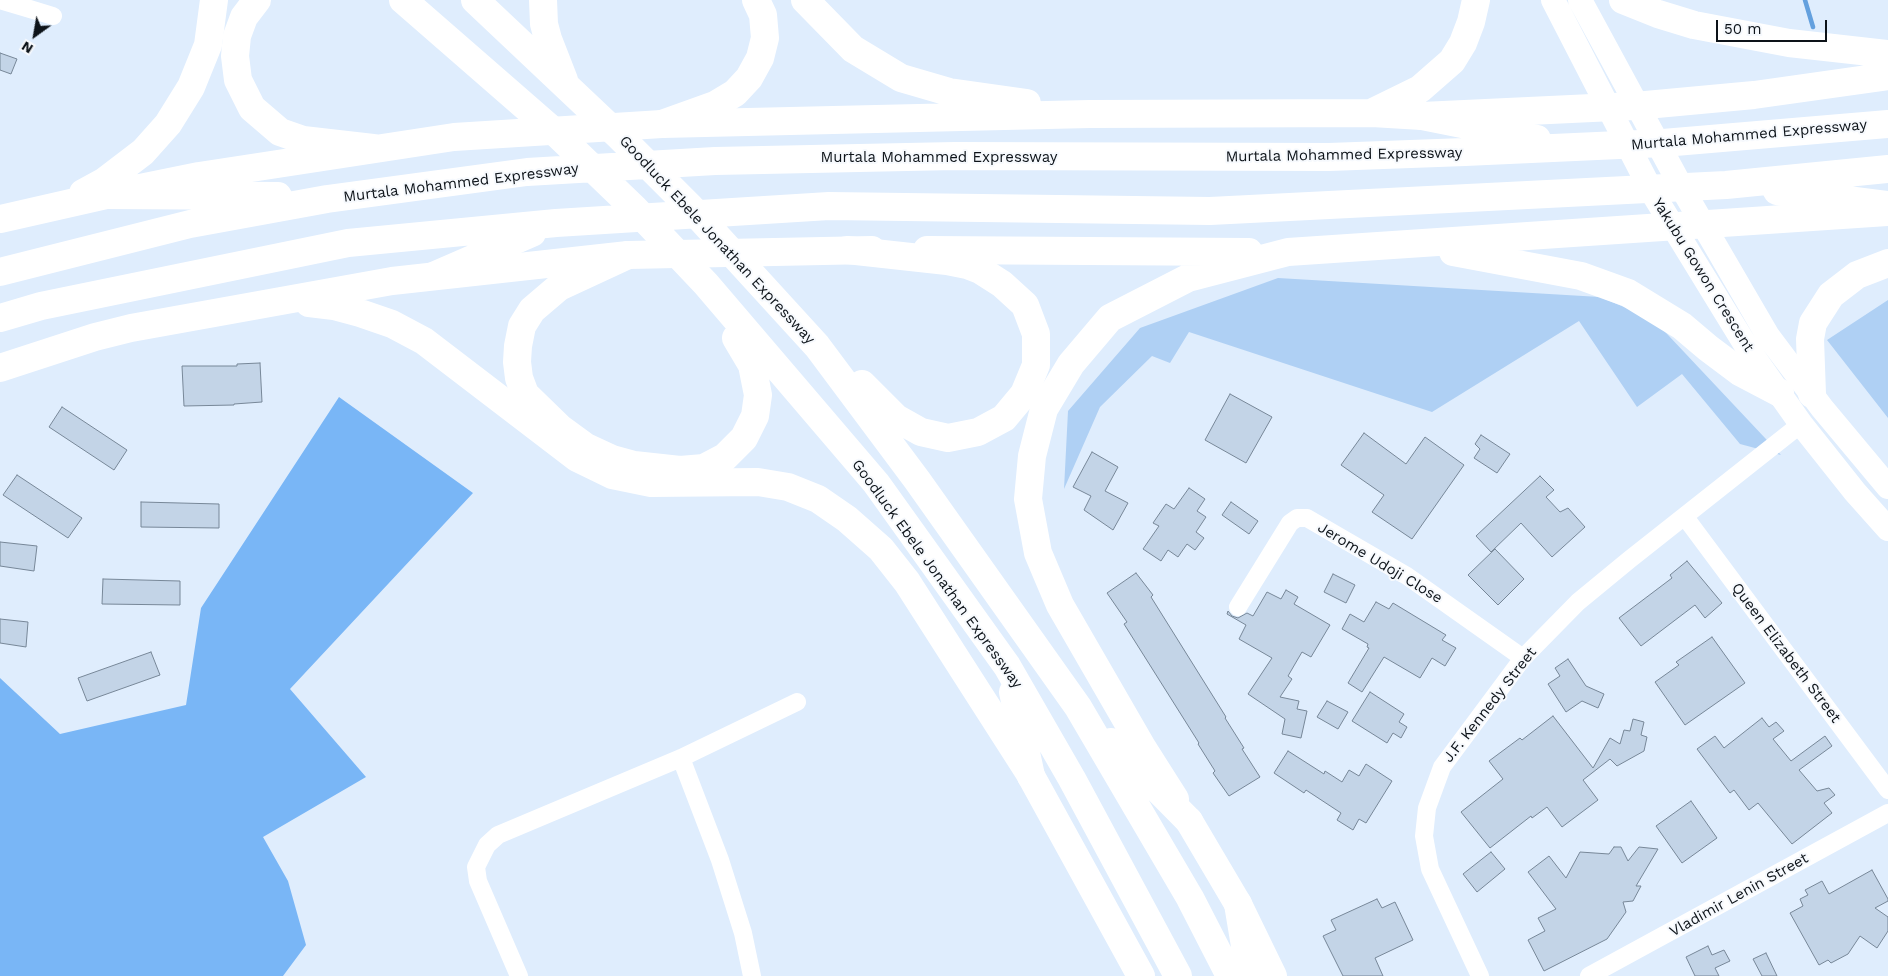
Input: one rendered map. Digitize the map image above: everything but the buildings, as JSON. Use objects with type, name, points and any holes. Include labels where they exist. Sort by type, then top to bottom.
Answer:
[{"type":"main road","points":[[60,206],[105,181],[143,152],[168,124],[191,86],[208,46],[214,0]]},
{"type":"main road","points":[[257,0],[242,23],[237,36],[235,56],[238,80],[252,108],[280,132],[303,140],[373,148]]},
{"type":"main road","points":[[391,0],[433,25]]},
{"type":"main road","points":[[403,0],[433,25]]},
{"type":"main road","name":"Goodluck Ebele Jonathan Expressway","points":[[476,0],[620,136],[753,275],[817,346],[917,480],[1078,707],[1190,898],[1230,976]]},
{"type":"main road","points":[[543,0],[544,24],[566,87]]},
{"type":"main road","points":[[662,124],[716,105],[735,93],[749,78],[760,58],[765,38],[763,15],[756,0]]},
{"type":"main road","points":[[805,0],[853,49],[901,78],[949,92],[1090,114]]},
{"type":"main road","points":[[1372,113],[1420,89],[1452,60],[1469,29],[1476,0]]},
{"type":"main road","name":"Yakubu Gowon Crescent","points":[[1553,0],[1653,194],[1748,348],[1801,424],[1855,492],[1888,529]]},
{"type":"main road","name":"Yakubu Gowon Crescent","points":[[1580,0],[1602,37],[1626,86],[1768,336],[1812,394],[1888,487]]},
{"type":"main road","points":[[1623,0],[1658,14],[1694,25],[1789,43],[1888,54]]},
{"type":"main road","name":"Goodluck Ebele Jonathan Expressway","points":[[433,25],[530,109],[635,209],[710,289],[876,484],[1007,666],[1072,779],[1178,976]]},
{"type":"main road","points":[[0,219],[199,176],[454,137],[662,124],[1090,114],[1372,113],[1422,116],[1635,106],[1754,95],[1888,76]]},
{"type":"main road","points":[[1422,116],[1578,147]]},
{"type":"main road","name":"Murtala Mohammed Expressway","points":[[0,272],[190,224],[327,199],[527,172],[715,161],[955,156],[1320,157],[1663,143],[1888,124]]},
{"type":"main road","points":[[0,318],[41,306],[348,243],[556,223],[829,206],[1210,211],[1726,185],[1888,169]]},
{"type":"main road","points":[[1726,185],[1888,205]]},
{"type":"main road","points":[[106,195],[272,195],[327,199]]},
{"type":"main road","points":[[0,368],[95,337],[130,328],[392,281],[628,255],[847,250],[1288,252],[1888,212]]},
{"type":"main road","points":[[433,276],[556,223]]},
{"type":"main road","points":[[1415,244],[1581,276],[1628,293],[1682,326],[1740,372],[1780,393]]},
{"type":"main road","points":[[817,346],[857,380],[896,418],[921,432],[948,438],[978,432],[1004,418],[1024,394],[1036,366],[1036,334],[1024,304],[1002,284],[980,270],[947,261],[847,250]]},
{"type":"main road","points":[[1273,976],[1238,904],[1142,747],[1060,605],[1038,553],[1028,499],[1032,456],[1044,409],[1071,364],[1110,318],[1188,278],[1288,252]]},
{"type":"main road","points":[[628,255],[560,287],[532,310],[522,326],[518,346],[519,378],[525,394],[560,428],[586,447],[612,459],[658,468],[680,470],[704,468],[726,457],[744,438],[755,416],[758,395],[755,376],[752,365],[710,289]]},
{"type":"main road","points":[[1812,394],[1810,339],[1814,323],[1831,295],[1857,275],[1888,263]]},
{"type":"main road","points":[[287,300],[334,306],[392,324],[424,341],[576,458],[612,475],[651,483],[758,482],[788,486],[818,500],[847,519],[881,549],[907,582],[1031,776],[1141,976]]},
{"type":"main road","points":[[1007,666],[1031,776]]},
{"type":"main road","points":[[1078,707],[1189,821]]},
{"type":"main road","points":[[1238,904],[1250,976]]},
{"type":"street","points":[[0,0],[53,16]]},
{"type":"street","name":"J.F. Kennedy Street","points":[[1480,976],[1430,869],[1424,836],[1427,808],[1442,767],[1523,658],[1578,602],[1628,560],[1801,424]]},
{"type":"street","name":"Queen Elizabeth Street","points":[[1685,517],[1888,790]]},
{"type":"street","name":"Jerome Udoji Close","points":[[1238,607],[1290,522],[1298,518],[1307,518],[1407,576],[1523,658]]},
{"type":"street","points":[[519,976],[478,881],[476,867],[487,845],[498,835],[681,758],[797,702]]},
{"type":"street","points":[[681,758],[720,860],[743,933],[752,976]]},
{"type":"street","name":"Vladimir Lenin Street","points":[[1589,976],[1888,813]]},
{"type":"shaded area","points":[[1278,278],[1600,297],[1653,319],[1781,455],[1740,444],[1682,374],[1637,407],[1579,321],[1432,412],[1189,332],[1170,363],[1152,356],[1100,407],[1064,489],[1068,411],[1140,328]]},
{"type":"shaded area","points":[[1888,300],[1888,418],[1827,340]]},
{"type":"shaded area","points":[[339,397],[473,493],[290,689],[366,777],[263,837],[288,881],[306,945],[283,976],[0,976],[0,678],[60,734],[186,705],[201,608]]},
{"type":"waterway","points":[[1805,0],[1813,27]]}]
